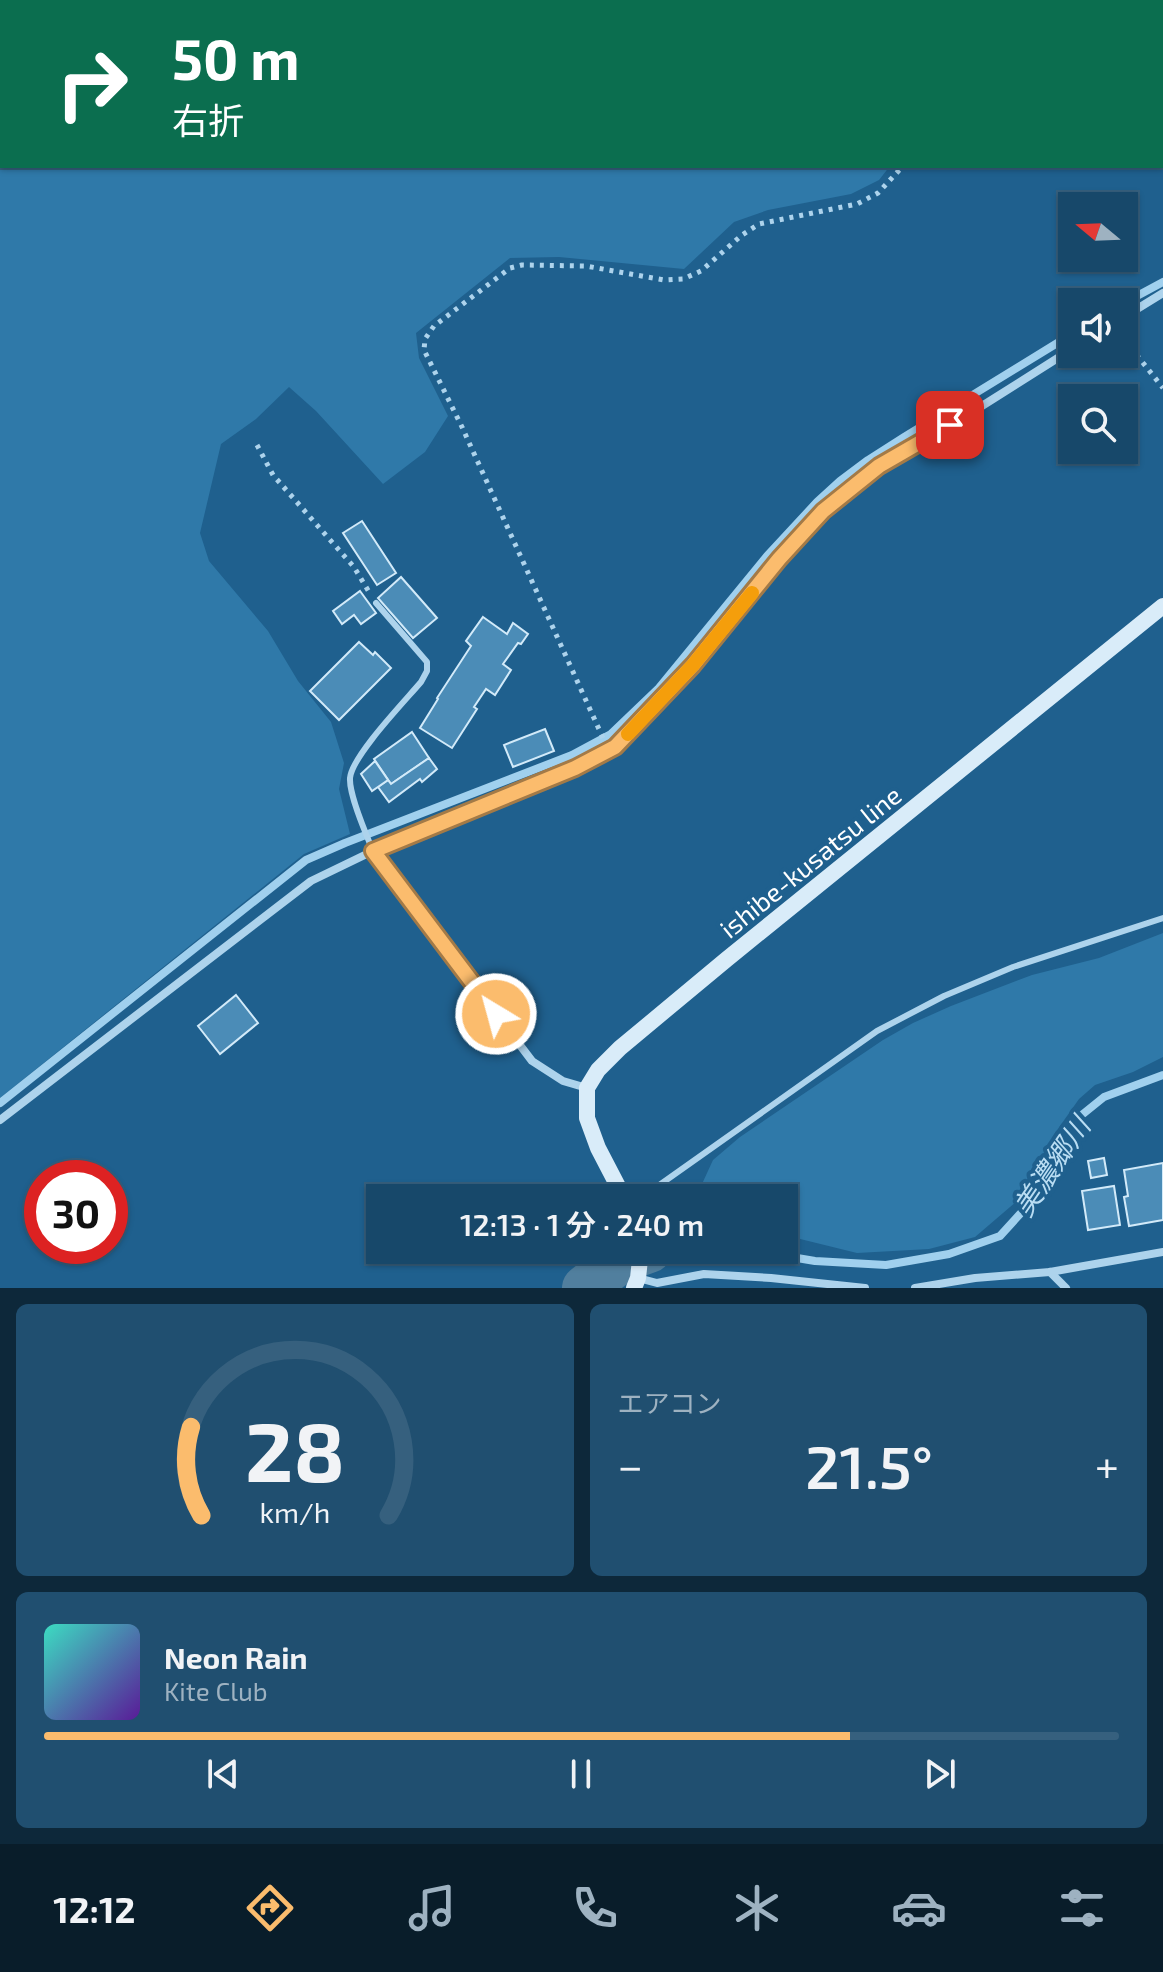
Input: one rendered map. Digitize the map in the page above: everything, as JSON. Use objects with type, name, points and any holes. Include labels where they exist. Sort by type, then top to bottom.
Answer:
[{"type":"main road","name":"ishibe-kusatsu line","points":[[587,1088],[598,1070],[631,1038],[1163,606]]},
{"type":"main road","points":[[587,1088],[587,1118],[617,1184]]},
{"type":"street","points":[[1138,308],[1163,293]]},
{"type":"street","points":[[0,1120],[311,881],[373,851],[575,768],[615,747],[693,665],[779,559],[823,511],[879,466],[1058,358]]},
{"type":"street","points":[[373,851],[532,1061],[563,1081],[587,1088]]},
{"type":"street","points":[[915,1288],[975,1278],[1050,1272],[1163,1252]]},
{"type":"street","points":[[1050,1272],[1066,1288]]},
{"type":"street","points":[[637,1280],[657,1283],[704,1274],[865,1288]]},
{"type":"lane","points":[[373,851],[350,782],[352,768],[427,671],[427,662],[376,603]]},
{"type":"lane","points":[[661,1184],[877,1031],[944,996],[1013,967],[1163,918]]},
{"type":"path","points":[[601,734],[424,350],[425,339],[434,326],[510,268],[586,266],[664,280],[683,279],[701,271],[759,224],[857,204],[878,193],[901,168]]},
{"type":"path","points":[[1138,357],[1163,388]]},
{"type":"path","points":[[257,445],[273,475],[354,567],[376,603]]},
{"type":"shaded area","points":[[0,168],[888,168],[879,180],[851,194],[768,210],[734,222],[684,269],[559,257],[510,258],[416,333],[419,358],[448,416],[425,452],[383,484],[316,411],[289,387],[256,419],[221,444],[200,533],[209,561],[268,631],[298,681],[331,722],[344,763],[339,789],[350,834],[304,854],[0,1098]]},
{"type":"shaded area","points":[[1163,933],[1163,1057],[1133,1072],[1095,1085],[1079,1099],[1055,1133],[1017,1201],[975,1237],[929,1249],[857,1253],[798,1238],[798,1184],[702,1184],[713,1160],[740,1137],[883,1040],[951,1006],[1032,975],[1099,958]]},
{"type":"building","points":[[362,521],[396,573],[377,585],[343,533]]},
{"type":"building","points":[[401,577],[437,618],[413,638],[378,598]]},
{"type":"building","points":[[360,591],[376,613],[361,624],[354,615],[342,624],[333,611]]},
{"type":"building","points":[[483,617],[507,634],[513,623],[528,634],[503,664],[511,670],[495,695],[486,689],[452,748],[420,728],[471,646],[466,641]]},
{"type":"building","points":[[359,642],[391,668],[339,720],[310,691]]},
{"type":"building","points":[[545,729],[554,751],[513,767],[504,745]]},
{"type":"building","points":[[412,732],[429,758],[391,784],[374,759]]},
{"type":"building","points":[[429,758],[437,769],[389,802],[378,787],[388,780],[391,784]]},
{"type":"building","points":[[375,761],[388,780],[372,791],[361,774]]},
{"type":"building","points":[[236,995],[258,1023],[220,1054],[198,1026]]},
{"type":"building","points":[[1104,1158],[1107,1175],[1091,1178],[1088,1161]]},
{"type":"building","points":[[1163,1163],[1163,1220],[1129,1226],[1124,1197],[1128,1196],[1124,1170]]},
{"type":"building","points":[[1114,1186],[1120,1225],[1088,1230],[1082,1191]]},
{"type":"waterway","points":[[1138,295],[1163,282]]},
{"type":"waterway","points":[[0,1103],[306,860],[572,755],[611,734],[658,689],[767,556],[840,481],[904,437],[1058,343]]},
{"type":"waterway","name":"美濃郷川","points":[[798,1258],[886,1265],[949,1254],[1000,1236],[1030,1203],[1078,1118],[1104,1097],[1163,1075]]},
{"type":"waterway","name":"美濃郷川","points":[[585,1288],[615,1264]]},
{"type":"slow traffic","points":[[628,734],[693,665],[752,593]]},
{"type":"route","points":[[496,1014],[373,851],[575,768],[615,747],[693,665],[779,559],[823,511],[879,466],[950,425]]}]
